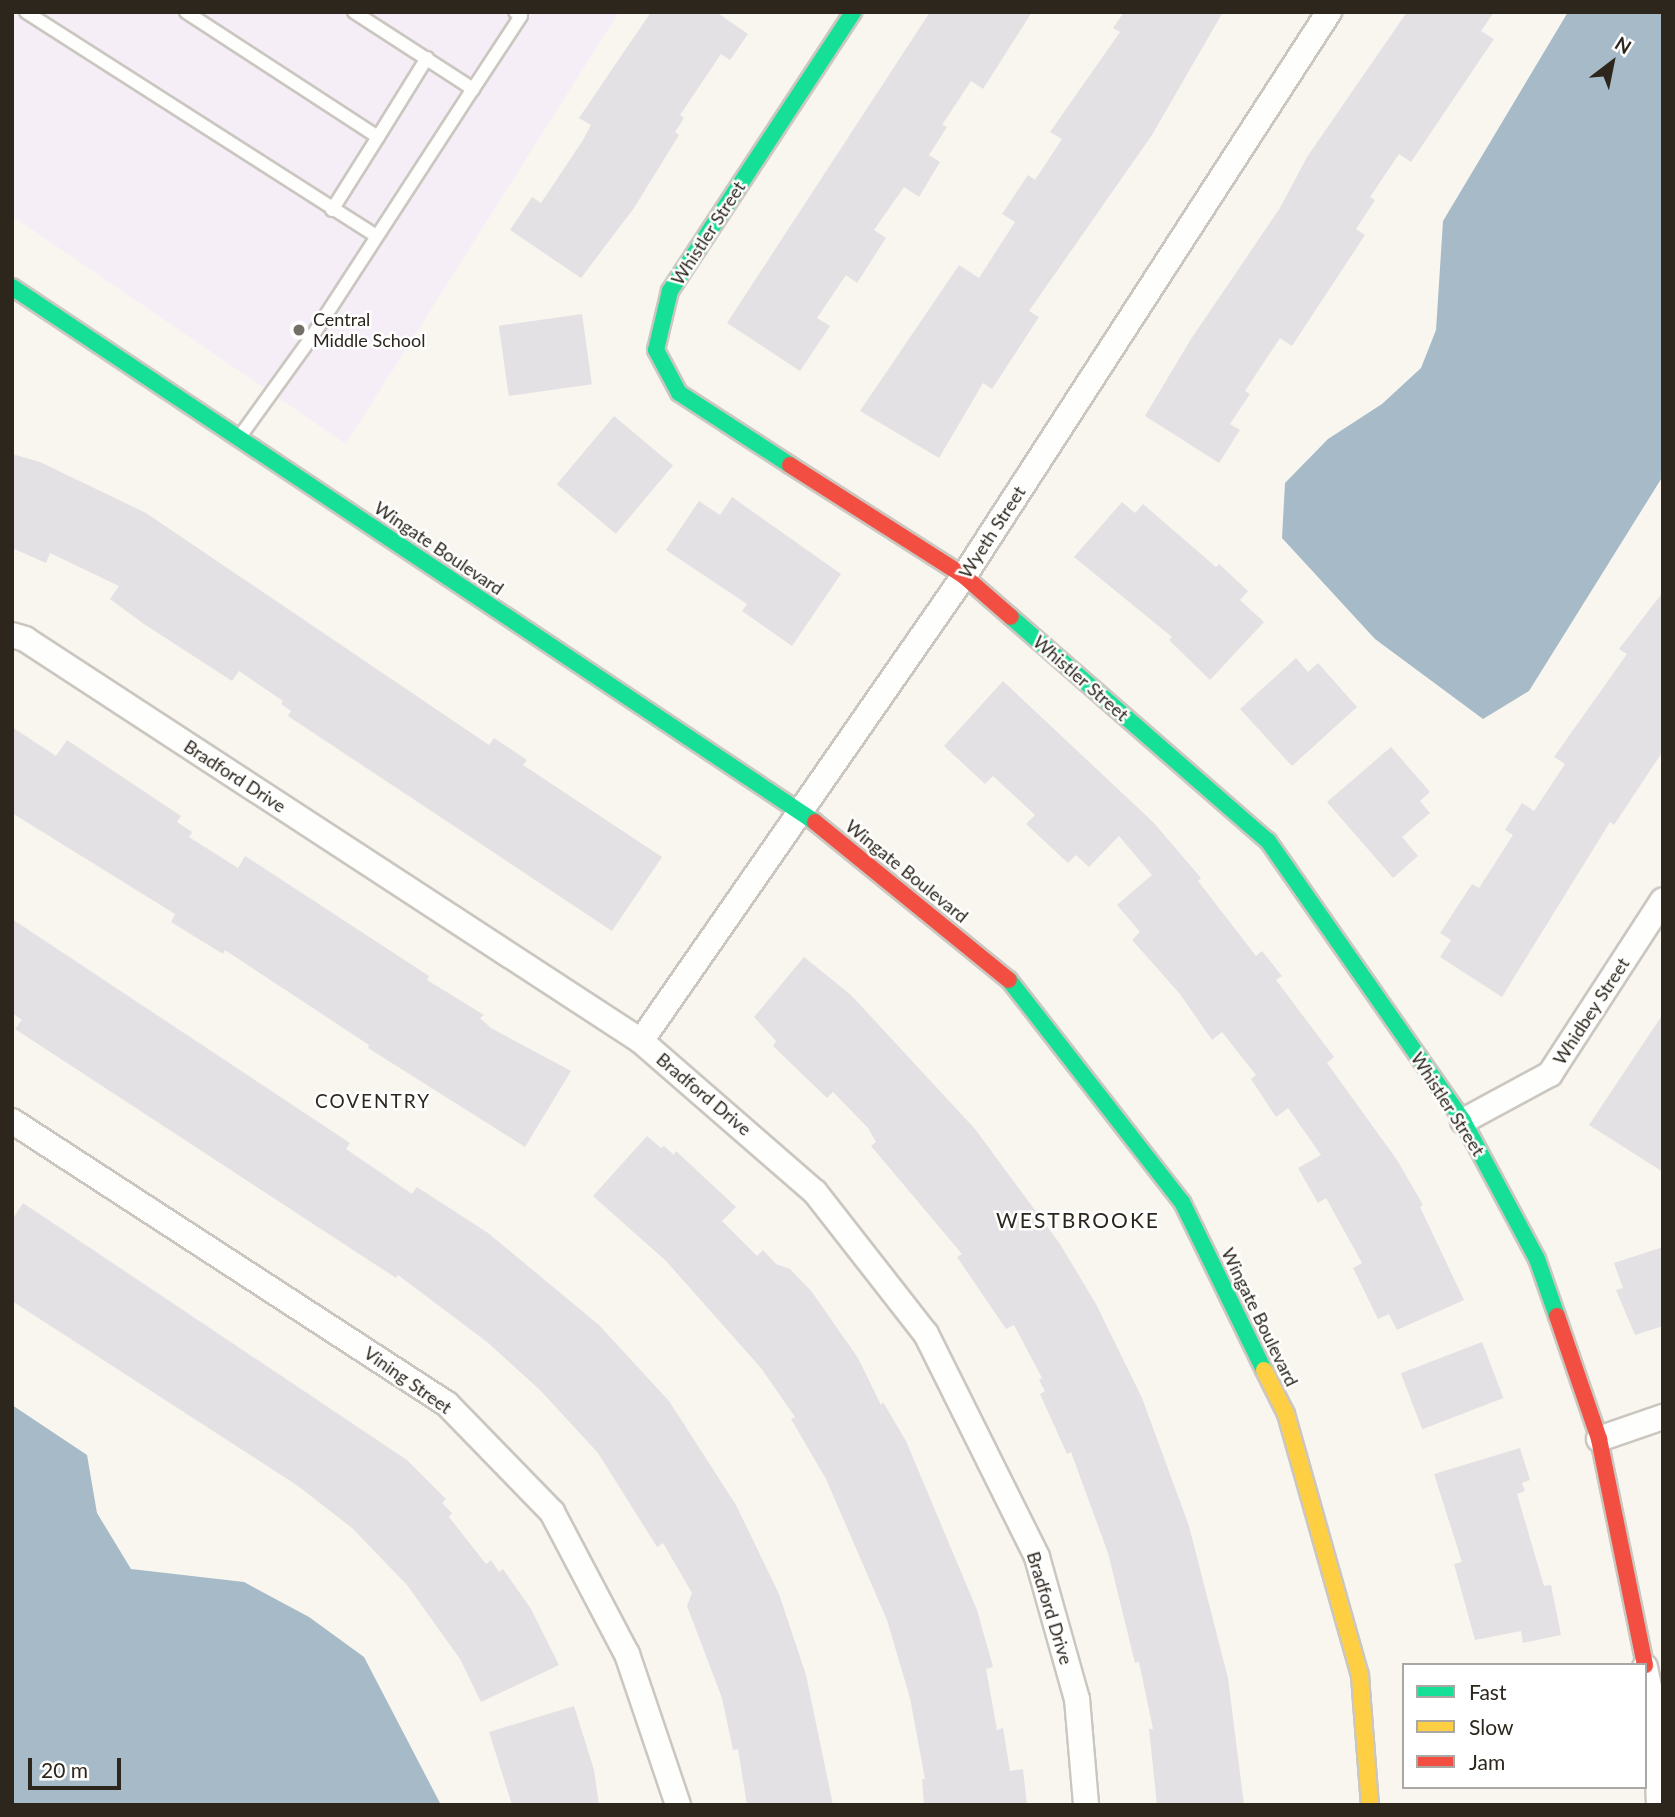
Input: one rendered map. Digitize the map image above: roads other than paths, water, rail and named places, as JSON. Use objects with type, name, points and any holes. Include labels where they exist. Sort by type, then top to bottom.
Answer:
[{"type":"street","name":"Whistler Street","points":[[853,12],[670,291],[656,350],[679,393],[964,576],[1268,841],[1463,1121],[1537,1259],[1599,1439],[1644,1663]]},
{"type":"street","name":"Wyeth Street","points":[[641,1041],[964,576],[1329,12]]},
{"type":"street","name":"Wingate Boulevard","points":[[12,287],[800,810],[1009,979],[1182,1202],[1286,1414],[1360,1676],[1370,1805]]},
{"type":"street","name":"Bradford Drive","points":[[12,635],[25,639],[641,1041],[815,1192],[926,1334],[1037,1557],[1077,1699],[1086,1805]]},
{"type":"street","name":"Whidbey Street","points":[[1463,1121],[1550,1074],[1663,900]]},
{"type":"street","name":"Vining Street","points":[[12,1121],[447,1404],[552,1512],[626,1654],[678,1805]]},
{"type":"street","points":[[1599,1439],[1663,1417]]},
{"type":"street","name":"Whistler Street","points":[[1647,1676],[1655,1716],[1659,1805]]},
{"type":"lane","points":[[26,12],[376,236]]},
{"type":"lane","points":[[186,12],[378,137]]},
{"type":"lane","points":[[354,12],[473,89]]},
{"type":"lane","points":[[239,438],[313,335],[520,13]]},
{"type":"lane","points":[[332,209],[427,58]]},
{"type":"water","points":[[1568,12],[1663,12],[1663,476],[1529,691],[1483,719],[1375,639],[1282,538],[1285,483],[1328,439],[1382,404],[1421,368],[1436,330],[1443,221]]},
{"type":"water","points":[[12,1405],[87,1455],[97,1513],[131,1569],[244,1582],[309,1617],[364,1657],[441,1805],[12,1805]]},
{"type":"place","name":"Central Middle School","points":[[299,330]]},
{"type":"district","name":"COVENTRY","points":[[373,1101]]},
{"type":"district","name":"WESTBROOKE","points":[[1078,1220]]}]
